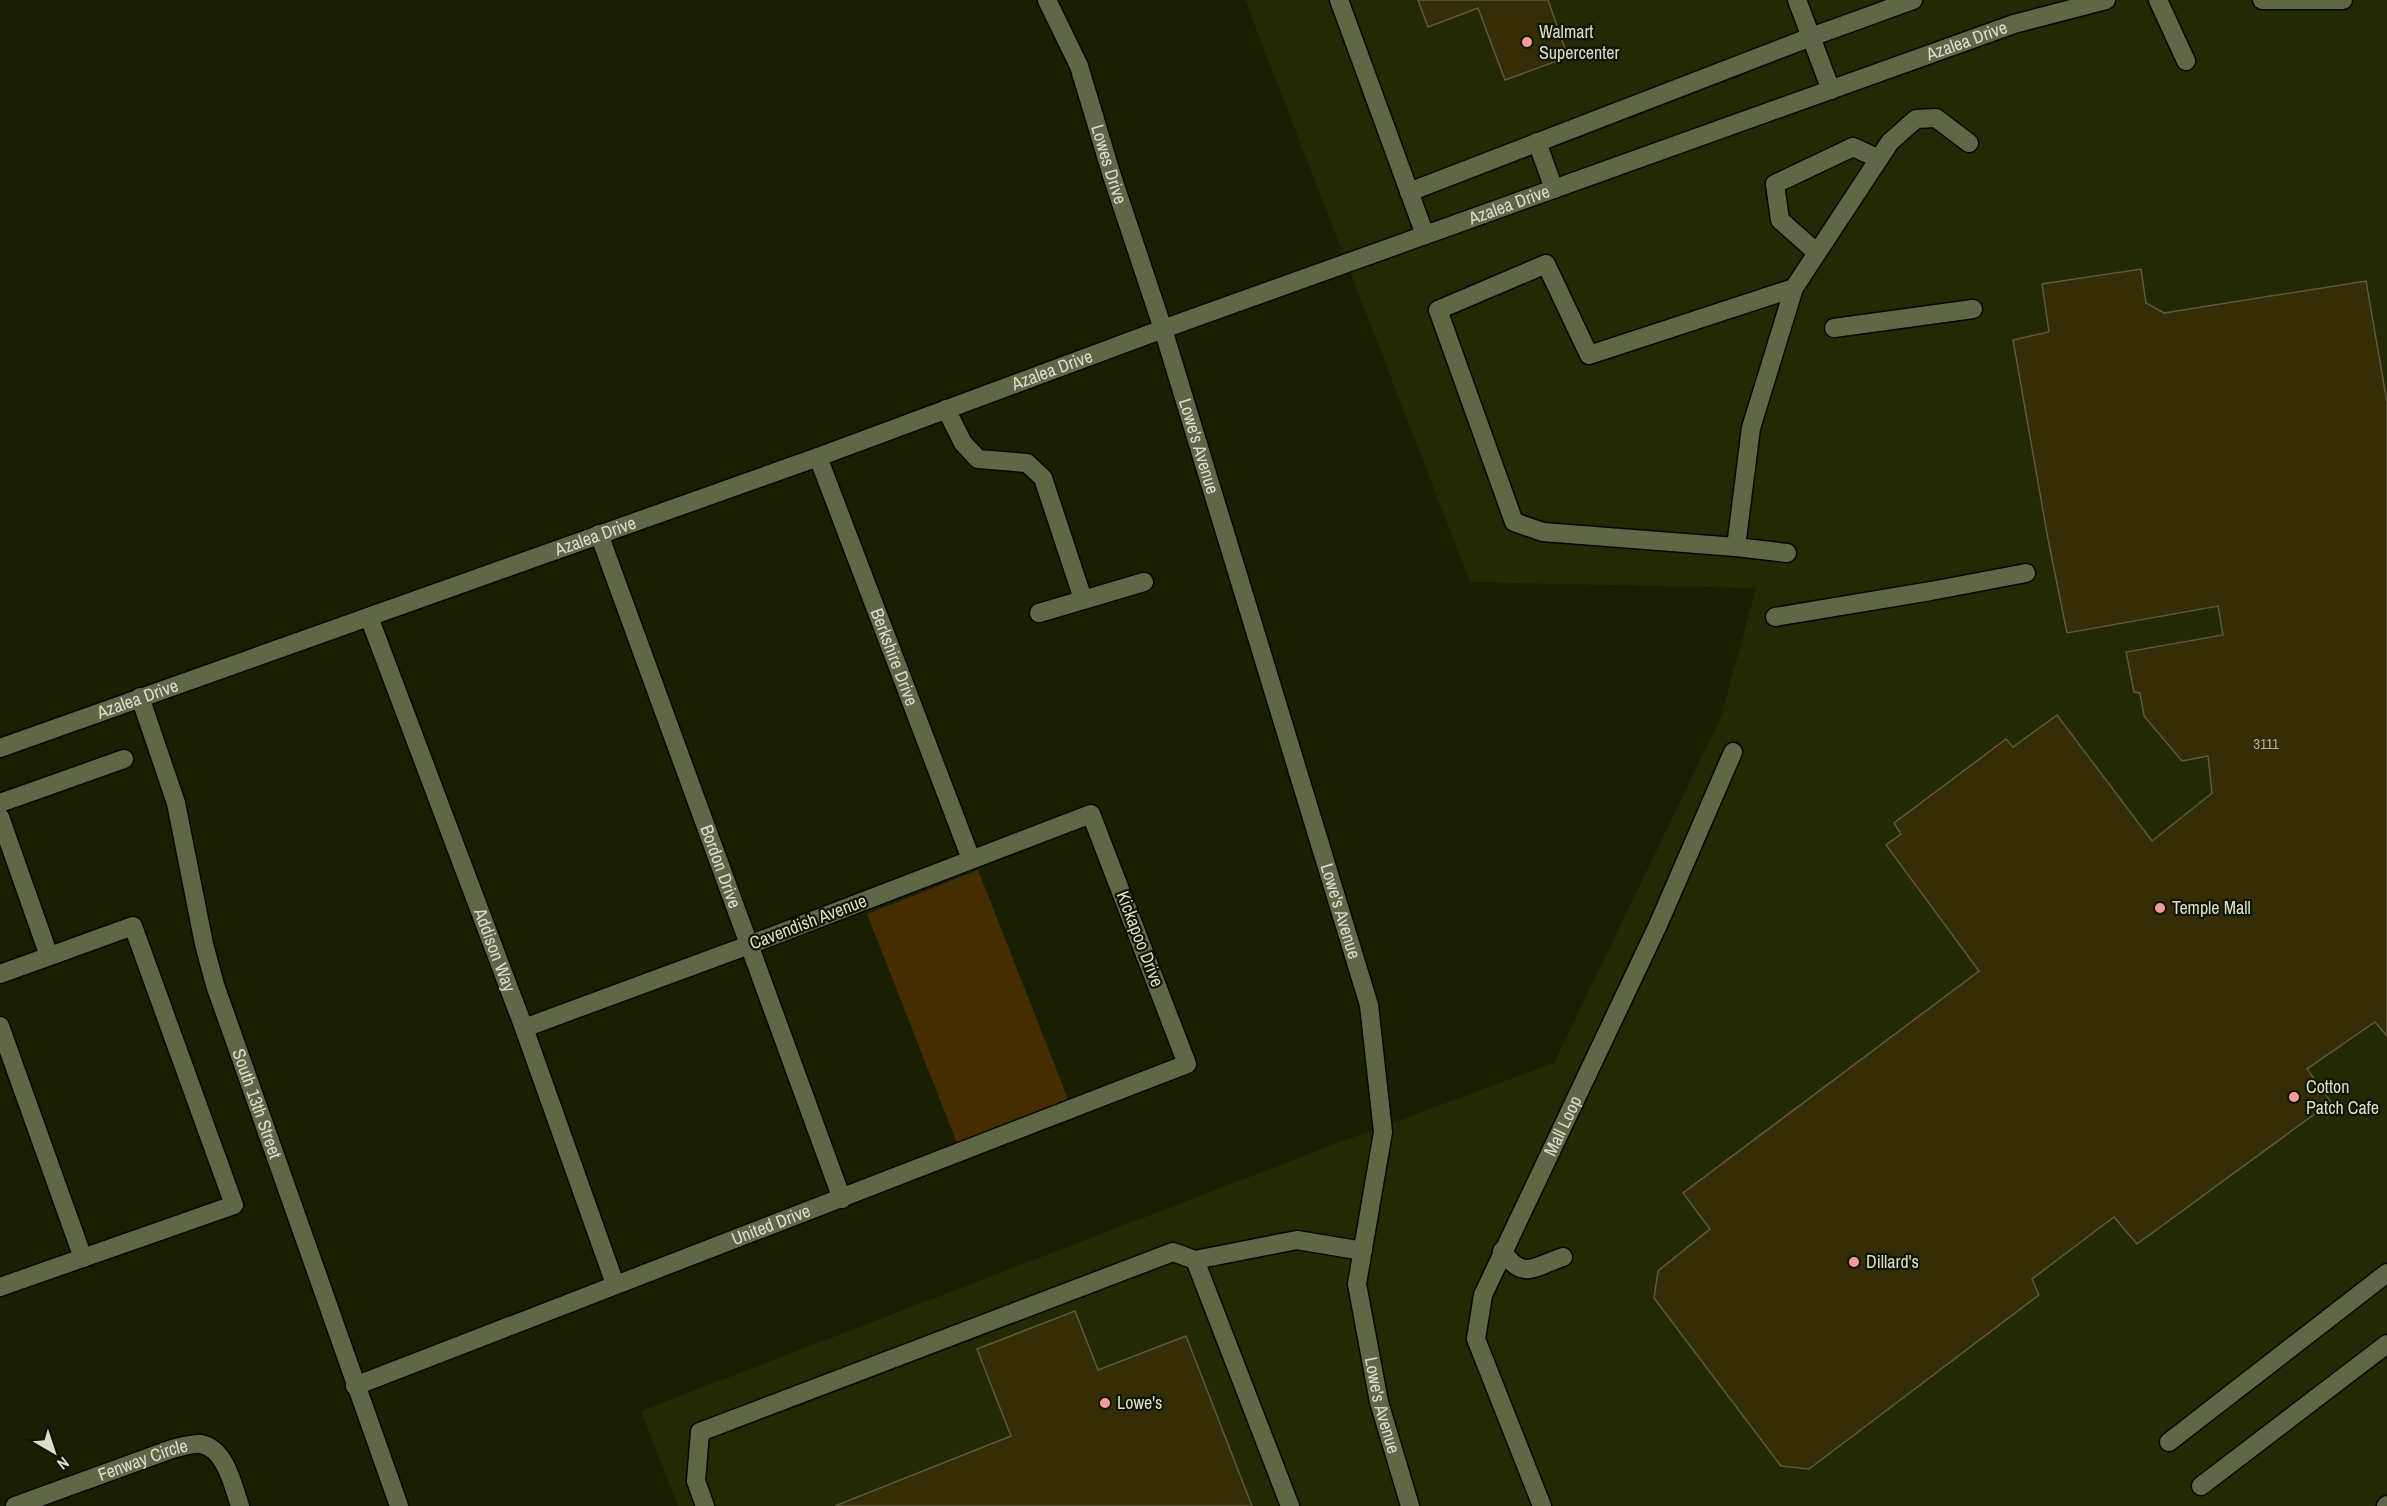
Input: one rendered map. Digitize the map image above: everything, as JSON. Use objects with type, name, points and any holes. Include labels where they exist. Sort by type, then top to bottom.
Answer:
[{"type":"street","name":"Lowes Drive","points":[[1047,0],[1079,66],[1112,176],[1163,329]]},
{"type":"street","points":[[1339,0],[1425,235]]},
{"type":"street","points":[[1797,0],[1831,90]]},
{"type":"street","points":[[1409,192],[1913,0]]},
{"type":"street","name":"Azalea Drive","points":[[0,748],[818,457],[1163,329],[2014,24],[2106,0]]},
{"type":"street","points":[[2158,0],[2186,61]]},
{"type":"street","points":[[2262,0],[2343,0]]},
{"type":"street","points":[[1736,547],[1751,428],[1794,288],[1890,142],[1916,119],[1936,118],[1970,143]]},
{"type":"street","points":[[1537,142],[1554,189]]},
{"type":"street","points":[[1816,252],[1780,220],[1775,184],[1853,147],[1879,159]]},
{"type":"street","points":[[1787,553],[1543,532],[1514,522],[1438,310],[1546,264],[1588,355],[1794,288]]},
{"type":"street","points":[[1834,328],[1973,309]]},
{"type":"street","name":"Lowe's Avenue","points":[[1163,329],[1369,1005],[1383,1132],[1357,1284],[1379,1402],[1410,1506]]},
{"type":"street","points":[[946,409],[963,442],[978,459],[1027,463],[1043,478],[1083,599]]},
{"type":"street","name":"Berkshire Drive","points":[[818,457],[971,859]]},
{"type":"street","name":"Bordon Drive","points":[[598,534],[842,1199]]},
{"type":"street","points":[[1775,617],[1936,591],[2026,573]]},
{"type":"street","points":[[1039,613],[1144,582]]},
{"type":"street","name":"Addison Way","points":[[369,617],[524,1028],[615,1284]]},
{"type":"street","name":"South 13th Street","points":[[140,697],[176,803],[204,944],[215,985],[399,1506]]},
{"type":"street","name":"Mall Loop","points":[[1542,1506],[1476,1339],[1483,1295],[1658,925],[1733,752]]},
{"type":"street","points":[[0,803],[124,759]]},
{"type":"street","name":"Cavendish Avenue","points":[[524,1028],[1091,814]]},
{"type":"street","name":"Kickapoo Drive","points":[[1091,814],[1187,1064]]},
{"type":"street","points":[[0,817],[49,956]]},
{"type":"street","points":[[0,974],[134,926],[234,1205],[0,1287]]},
{"type":"street","points":[[0,1026],[83,1258]]},
{"type":"street","name":"United Drive","points":[[355,1386],[1187,1064]]},
{"type":"street","points":[[705,1506],[696,1481],[700,1432],[1173,1252],[1195,1260],[1298,1240],[1363,1251]]},
{"type":"street","points":[[1502,1251],[1517,1269],[1526,1270],[1563,1257]]},
{"type":"street","points":[[1195,1260],[1290,1506]]},
{"type":"street","points":[[2169,1442],[2387,1273]]},
{"type":"street","points":[[2201,1486],[2387,1344]]},
{"type":"street","name":"Fenway Circle","points":[[15,1506],[172,1449],[200,1444],[213,1449],[225,1464],[240,1506]]},
{"type":"shaded area","points":[[1245,0],[2387,0],[2387,1506],[678,1506],[641,1411],[1343,1141],[1554,1063],[1721,717],[1756,588],[1470,582]]},
{"type":"shaded area","points":[[978,870],[1068,1099],[957,1143],[867,914]]},
{"type":"building","name":"Walmart Supercenter","points":[[1418,0],[1548,0],[1568,57],[1505,80],[1478,8],[1428,27]]},
{"type":"building","name":"Temple Mall","points":[[2141,269],[2146,303],[2164,313],[2366,281],[2387,402],[2387,1036],[2375,1022],[2307,1069],[2331,1102],[2137,1244],[2114,1217],[2032,1279],[2039,1295],[1809,1469],[1781,1466],[1654,1298],[1658,1271],[1710,1229],[1683,1193],[1979,971],[1886,845],[1901,834],[1894,823],[2006,739],[2013,747],[2057,715],[2152,841],[2212,793],[2208,756],[2182,761],[2144,716],[2140,693],[2134,692],[2126,652],[2223,635],[2218,606],[2067,633],[2013,340],[2049,332],[2042,284]]},
{"type":"building","name":"Lowe's","points":[[1075,1311],[1098,1370],[1186,1336],[1252,1506],[835,1506],[1011,1436],[977,1349]]},
{"type":"place","name":"Walmart Supercenter","points":[[1527,42]]},
{"type":"place","name":"Temple Mall","points":[[2160,908]]},
{"type":"place","name":"Cotton Patch Cafe","points":[[2294,1097]]},
{"type":"place","name":"Dillard's","points":[[1854,1262]]},
{"type":"place","name":"Lowe's","points":[[1105,1403]]}]
